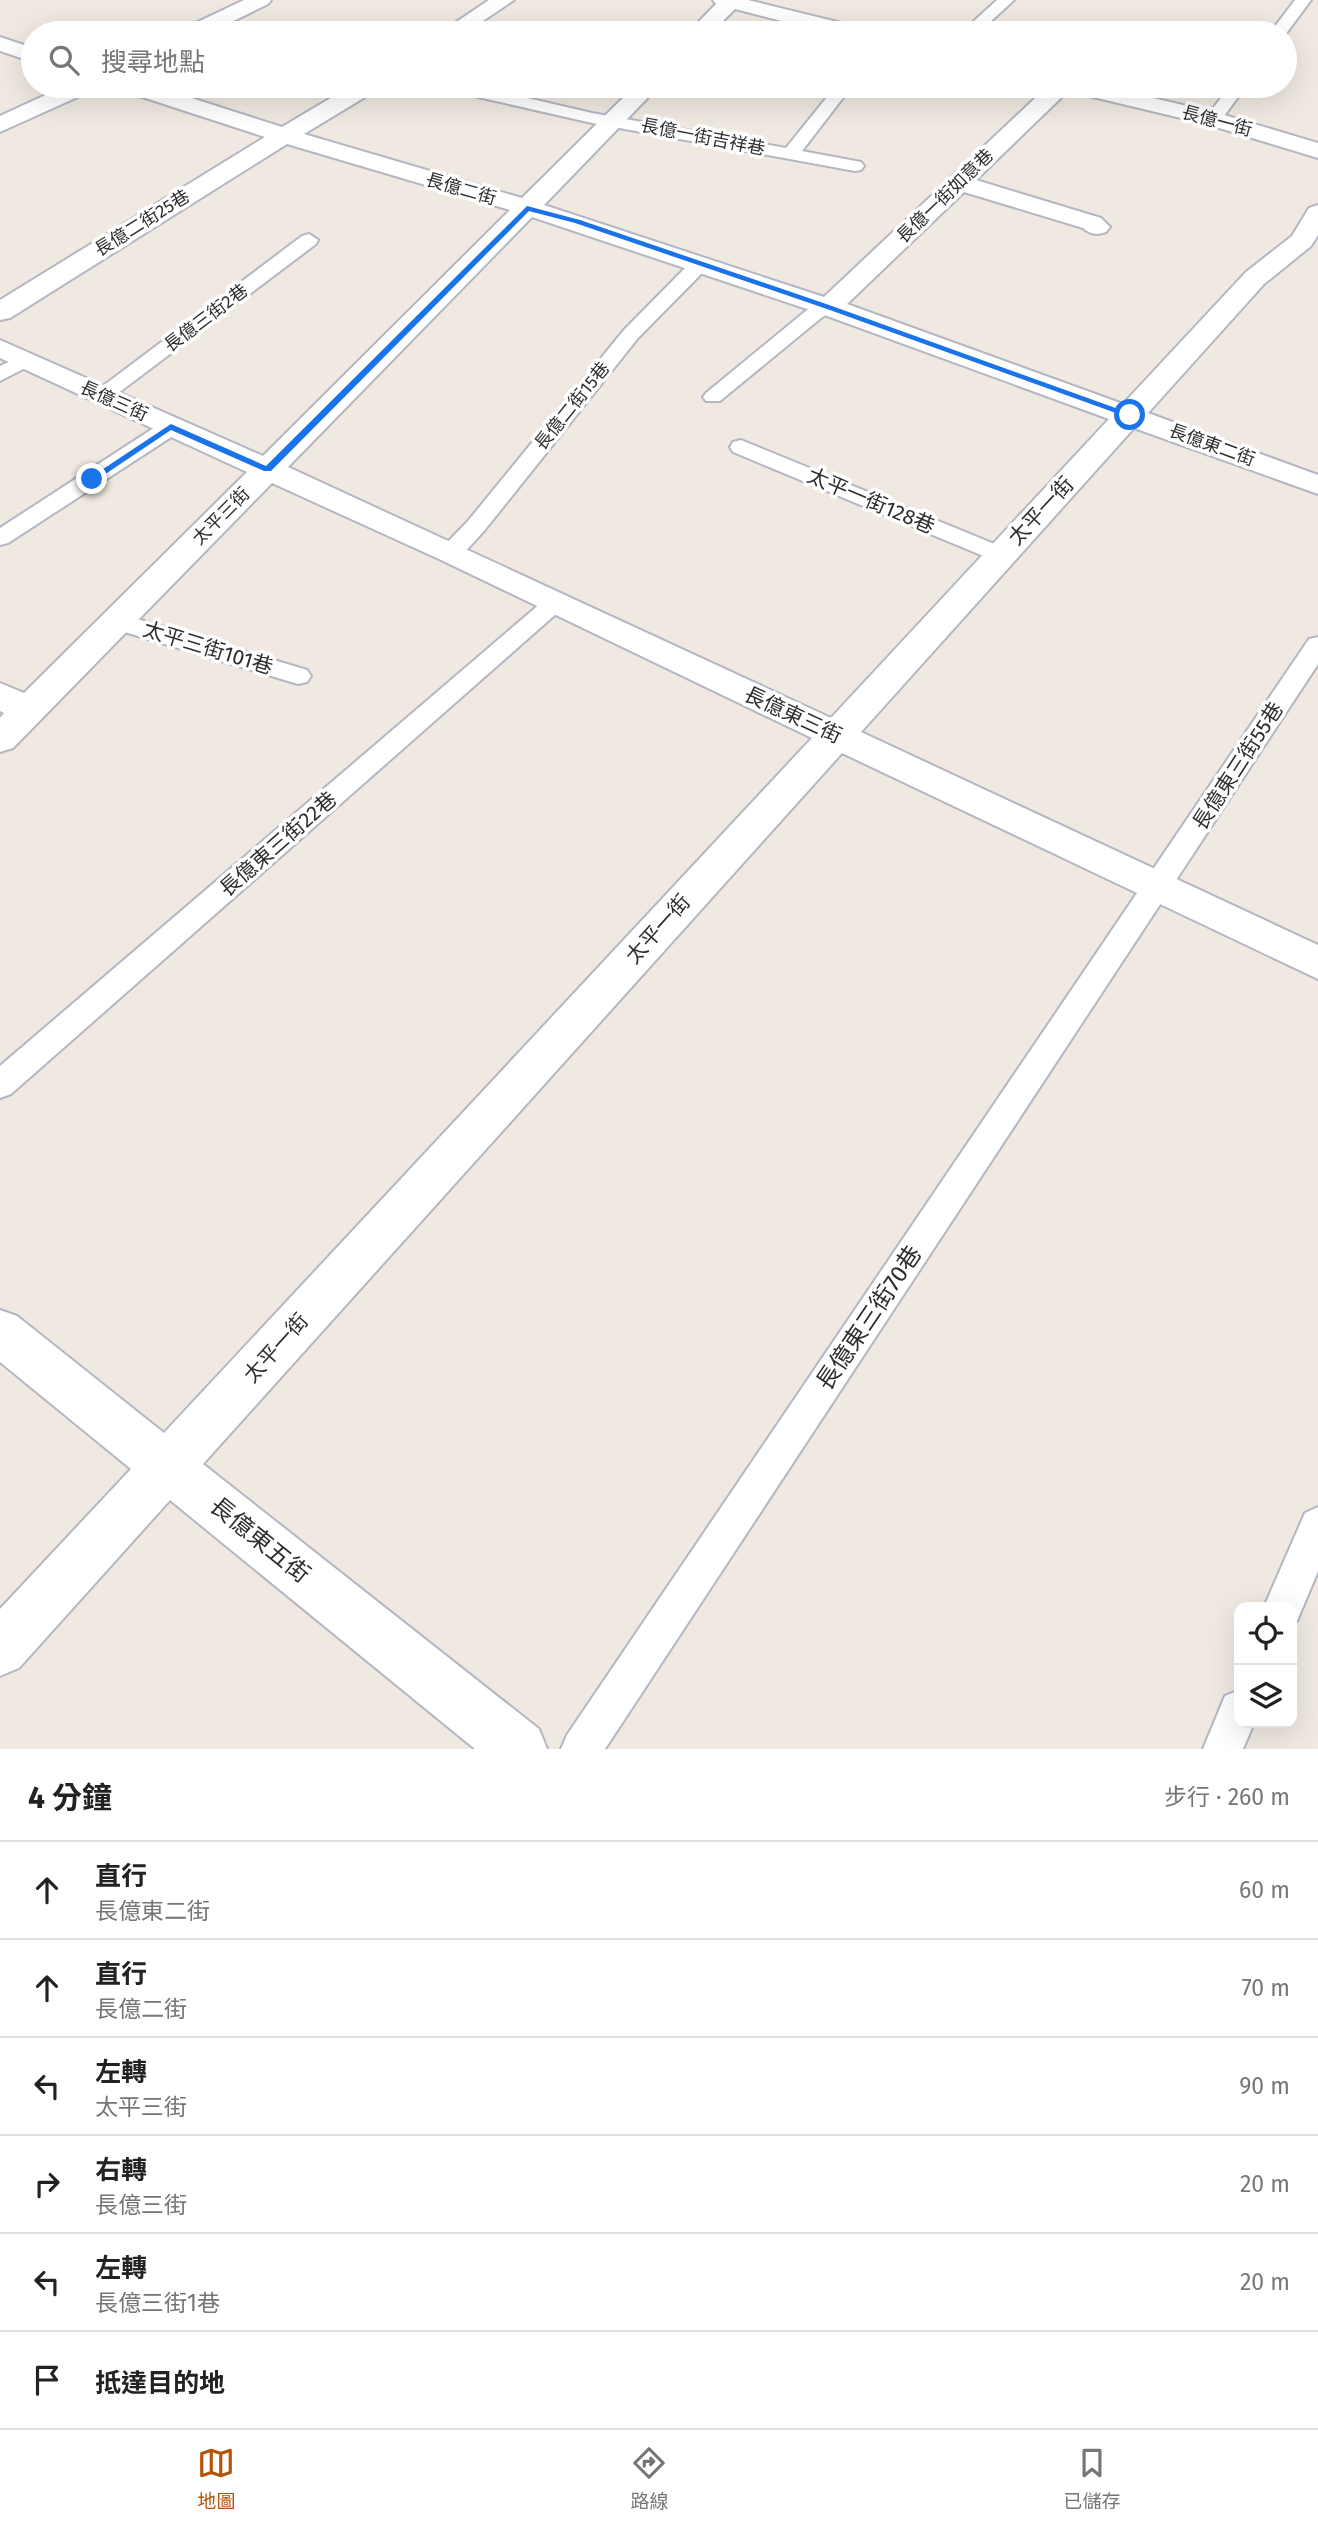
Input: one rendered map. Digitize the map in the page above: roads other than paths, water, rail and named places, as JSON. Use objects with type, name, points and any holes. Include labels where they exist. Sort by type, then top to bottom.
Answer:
[{"type":"street","points":[[218,21],[261,0]]},
{"type":"street","points":[[470,21],[503,0]]},
{"type":"street","points":[[710,21],[728,1],[807,21]]},
{"type":"street","points":[[0,44],[21,51]]},
{"type":"street","points":[[0,125],[57,98]]},
{"type":"street","name":"長億二街","points":[[169,98],[577,222],[830,307]]},
{"type":"street","name":"長億二街25巷","points":[[0,312],[347,98]]},
{"type":"street","name":"太平三街","points":[[0,739],[14,703],[117,621],[636,98]]},
{"type":"street","name":"長億一街如意巷","points":[[830,307],[1048,98]]},
{"type":"street","name":"長億一街","points":[[1125,98],[1213,119],[1318,151]]},
{"type":"street","points":[[958,183],[1080,219],[1097,227]]},
{"type":"street","name":"太平一街","points":[[0,1649],[1255,278],[1303,241],[1318,213]]},
{"type":"street","name":"長億東二街","points":[[830,307],[1318,485]]},
{"type":"street","name":"長億三街","points":[[0,348],[267,469]]},
{"type":"street","name":"長億東三街","points":[[267,469],[450,552],[1318,964]]},
{"type":"street","name":"長億東五街","points":[[0,1332],[519,1749]]},
{"type":"lane","points":[[983,21],[1006,0]]},
{"type":"lane","points":[[1287,21],[1303,0]]},
{"type":"lane","name":"長億一街吉祥巷","points":[[507,98],[855,166]]},
{"type":"lane","name":"長億一街吉祥巷","points":[[791,154],[835,98]]},
{"type":"lane","points":[[1213,119],[1229,98]]},
{"type":"lane","name":"長億三街2巷","points":[[102,396],[309,240]]},
{"type":"lane","name":"長億二街15巷","points":[[450,552],[476,526],[631,334],[699,265]]},
{"type":"lane","points":[[713,397],[814,314],[830,307]]},
{"type":"lane","points":[[0,375],[26,360]]},
{"type":"lane","points":[[0,538],[171,427]]},
{"type":"lane","name":"太平一街128巷","points":[[741,447],[1001,555]]},
{"type":"lane","name":"長億東三街22巷","points":[[0,1085],[556,602]]},
{"type":"lane","name":"太平三街101巷","points":[[117,621],[298,676]]},
{"type":"lane","name":"長億東三街55巷","points":[[1157,888],[1318,645]]},
{"type":"lane","name":"長億東三街70巷","points":[[581,1749],[1157,888]]},
{"type":"lane","points":[[1285,1602],[1318,1526]]},
{"type":"lane","points":[[1223,1749],[1234,1722]]}]
